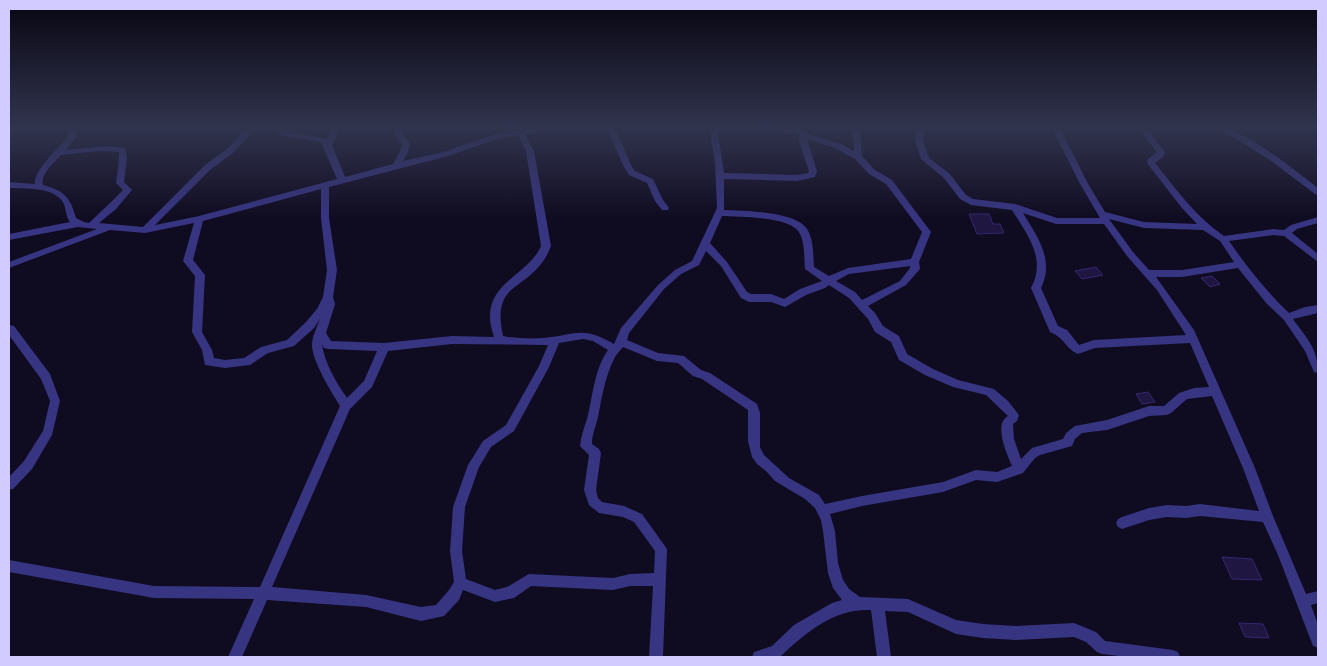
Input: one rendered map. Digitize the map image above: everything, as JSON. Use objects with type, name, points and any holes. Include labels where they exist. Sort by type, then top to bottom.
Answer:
[{"type":"street","points":[[40,188],[38,179],[55,157]]},
{"type":"street","points":[[91,226],[104,213],[114,207],[128,190],[120,183],[120,172],[124,157]]},
{"type":"street","points":[[145,230],[208,167],[222,157]]},
{"type":"street","points":[[333,157],[342,180]]},
{"type":"street","points":[[396,166],[401,157]]},
{"type":"street","points":[[9,237],[77,224],[145,230],[199,219],[432,157]]},
{"type":"street","points":[[510,342],[499,338],[496,329],[495,307],[497,299],[520,275],[532,266],[544,252],[546,246],[531,157]]},
{"type":"street","points":[[624,157],[632,173],[650,181],[659,201],[665,208]]},
{"type":"street","points":[[656,657],[661,549],[638,518],[624,512],[600,507],[593,501],[590,490],[594,453],[586,446],[587,433],[592,419],[600,380],[610,355],[619,346],[625,331],[661,288],[678,272],[696,263],[720,213],[718,157]]},
{"type":"street","points":[[719,176],[798,178],[812,174],[813,171],[808,157]]},
{"type":"street","points":[[858,157],[872,172],[889,182],[927,232],[926,237],[920,244],[914,262],[914,269],[908,279],[862,305]]},
{"type":"street","points":[[924,157],[947,176],[963,197],[971,202],[1015,207],[1056,221],[1105,218],[1144,225],[1206,227]]},
{"type":"street","points":[[1071,157],[1105,218],[1130,254],[1176,310],[1193,339],[1249,468],[1318,641]]},
{"type":"street","points":[[1157,157],[1151,161],[1170,189],[1206,227],[1223,239],[1240,264],[1270,301],[1287,317],[1309,349],[1318,369]]},
{"type":"street","points":[[1272,157],[1318,192]]},
{"type":"street","points":[[9,185],[40,188],[60,194],[68,203],[72,220],[77,224]]},
{"type":"street","points":[[199,219],[188,261],[200,275],[197,332],[207,350],[209,362],[225,364],[246,362],[265,350],[290,343],[310,325],[328,298],[332,270],[325,218],[325,185]]},
{"type":"street","points":[[1015,207],[1032,237],[1041,258],[1042,278],[1036,288],[1047,310],[1050,322],[1054,328],[1063,333],[1075,348],[1078,350],[1094,344],[1193,339]]},
{"type":"street","points":[[720,213],[780,219],[800,225],[805,237],[810,269],[829,282],[845,289],[862,305],[872,316],[879,329],[895,339],[903,357],[929,372],[956,384],[974,386],[990,392],[1014,415],[1008,421],[1007,427],[1010,446],[1019,469]]},
{"type":"street","points":[[1286,233],[1294,227],[1318,220]]},
{"type":"street","points":[[9,265],[112,228]]},
{"type":"street","points":[[1223,239],[1273,232],[1286,233],[1318,259]]},
{"type":"street","points":[[704,243],[724,264],[739,290],[749,298],[770,298],[785,303],[808,289],[829,282],[834,277],[848,271],[914,262]]},
{"type":"street","points":[[1147,273],[1161,275],[1176,274],[1240,264]]},
{"type":"street","points":[[328,298],[330,304],[317,344],[321,364],[346,406]]},
{"type":"street","points":[[1287,317],[1318,309]]},
{"type":"street","points":[[9,329],[46,377],[55,401],[48,432],[28,465],[9,485]]},
{"type":"street","points":[[320,333],[328,345],[384,347],[452,340],[542,342],[583,335],[657,357],[680,359],[698,373],[706,376],[749,404],[755,412],[753,430],[759,458],[780,478],[814,496],[823,510],[828,523],[835,576],[843,592],[858,603]]},
{"type":"street","points":[[9,566],[154,592],[262,593],[366,601],[421,614],[439,611],[454,595],[460,583],[456,551],[459,507],[474,466],[487,444],[510,428],[544,367],[555,340]]},
{"type":"street","points":[[235,657],[346,406],[368,384],[384,347]]},
{"type":"street","points":[[823,510],[943,487],[976,475],[998,477],[1019,469],[1022,467],[1027,456],[1042,448],[1068,443],[1070,436],[1079,429],[1107,425],[1149,411],[1166,410],[1181,396],[1216,390]]},
{"type":"street","points":[[1122,523],[1149,514],[1167,511],[1186,512],[1200,510],[1267,517]]},
{"type":"street","points":[[460,583],[495,596],[509,593],[529,580],[613,584],[630,580],[660,579]]},
{"type":"street","points":[[1302,601],[1318,597]]},
{"type":"street","points":[[759,657],[776,651],[799,630],[837,608],[858,603],[908,606],[956,627],[1016,633],[1074,630],[1102,646],[1173,657]]},
{"type":"street","points":[[877,603],[884,657]]},
{"type":"building","points":[[969,214],[989,214],[993,224],[1000,224],[1004,233],[977,234]]},
{"type":"building","points":[[1096,267],[1103,275],[1082,279],[1075,271]]},
{"type":"building","points":[[1212,276],[1220,284],[1210,287],[1201,278]]},
{"type":"building","points":[[1148,392],[1155,402],[1142,404],[1136,394]]},
{"type":"building","points":[[1222,557],[1252,559],[1262,580],[1232,579]]},
{"type":"building","points":[[1239,623],[1263,624],[1269,638],[1245,637]]}]
